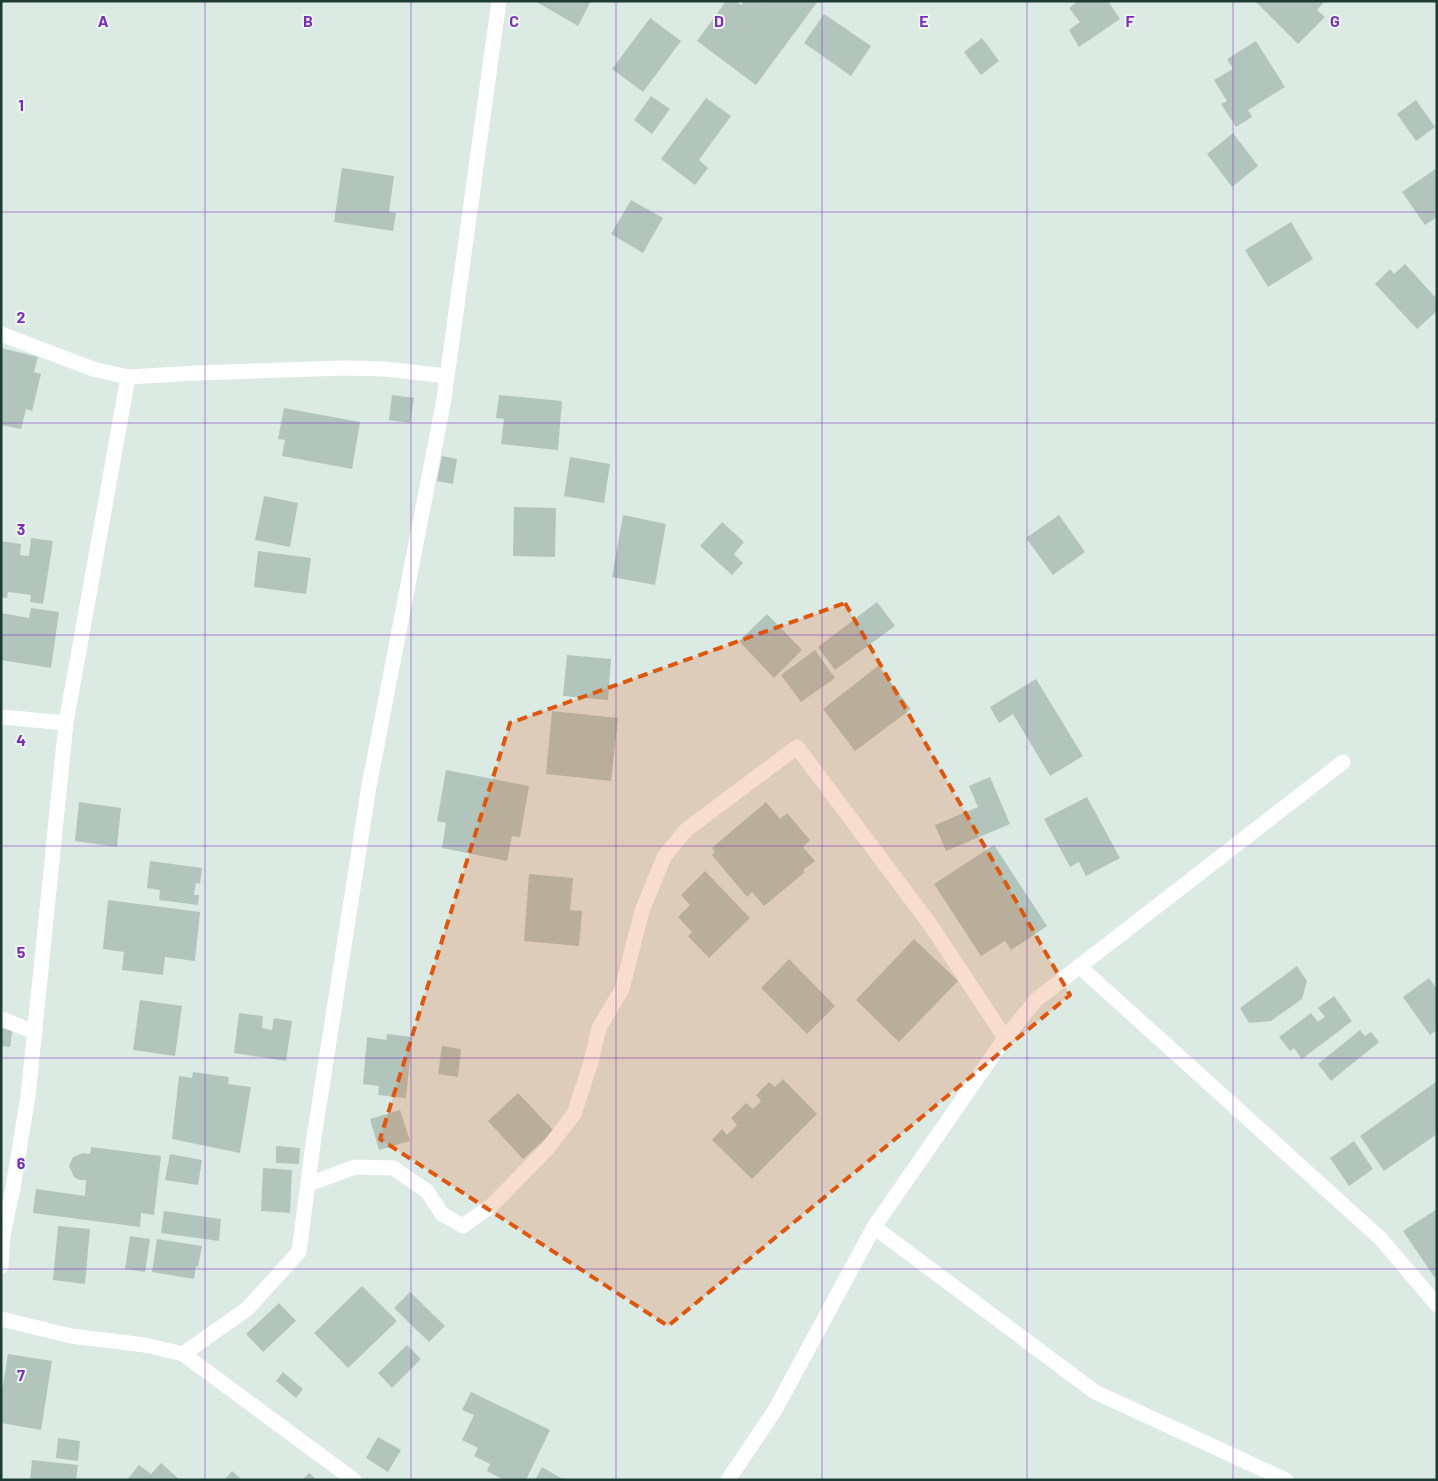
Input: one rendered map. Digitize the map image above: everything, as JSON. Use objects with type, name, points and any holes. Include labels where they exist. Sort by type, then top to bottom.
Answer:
[{"type":"street","points":[[183,1354],[247,1309],[299,1252],[313,1144],[369,786],[447,376],[499,1]]},
{"type":"street","points":[[1,334],[93,369],[128,377],[344,368],[385,369],[447,376]]},
{"type":"street","points":[[1,1266],[3,1234],[24,1124],[66,723],[128,377]]},
{"type":"street","points":[[1,717],[66,723]]},
{"type":"street","points":[[309,1184],[355,1167],[393,1168],[427,1191],[442,1214],[463,1226],[492,1205],[547,1149],[574,1114],[591,1062],[599,1028],[622,989],[642,911],[664,857],[686,830],[797,747],[932,927],[1004,1038]]},
{"type":"street","points":[[728,1480],[775,1410],[874,1227],[1004,1038],[1036,1000],[1343,762]]},
{"type":"street","points":[[1079,966],[1381,1239],[1437,1305]]},
{"type":"street","points":[[1,1019],[35,1032]]},
{"type":"street","points":[[874,1227],[1095,1392],[1286,1480]]},
{"type":"street","points":[[1,1319],[71,1336],[144,1345],[183,1354],[354,1480]]},
{"type":"highlighted area","points":[[845,603],[1070,995],[668,1326],[380,1139],[510,723]]},
{"type":"building","points":[[535,1],[591,1],[578,26]]},
{"type":"building","points":[[726,1],[735,1],[741,5],[744,1],[760,1],[762,3],[764,1],[818,1],[756,85],[697,41]]},
{"type":"building","points":[[1078,1],[1108,1],[1120,19],[1079,47],[1069,30],[1080,22],[1069,8]]},
{"type":"building","points":[[1255,1],[1325,1],[1317,10],[1325,17],[1298,44]]},
{"type":"building","points":[[824,14],[871,46],[851,76],[804,43]]},
{"type":"building","points":[[650,18],[681,41],[643,92],[612,69]]},
{"type":"building","points":[[982,38],[999,61],[981,75],[964,52]]},
{"type":"building","points":[[1256,41],[1285,87],[1248,110],[1252,117],[1236,127],[1221,104],[1227,101],[1214,80],[1233,69],[1227,59]]},
{"type":"building","points":[[651,96],[670,109],[652,134],[634,120]]},
{"type":"building","points":[[706,98],[731,116],[699,160],[708,168],[695,185],[661,159]]},
{"type":"building","points":[[1416,100],[1435,127],[1416,141],[1397,114]]},
{"type":"building","points":[[1233,133],[1258,166],[1232,187],[1207,154]]},
{"type":"building","points":[[342,168],[394,176],[389,212],[396,213],[393,231],[334,222]]},
{"type":"building","points":[[1437,168],[1437,217],[1425,225],[1402,192]]},
{"type":"building","points":[[631,200],[663,218],[643,253],[611,234]]},
{"type":"building","points":[[1291,222],[1313,259],[1268,287],[1245,250]]},
{"type":"building","points":[[1405,264],[1437,299],[1437,311],[1417,329],[1375,284],[1390,269],[1394,274]]},
{"type":"building","points":[[1,348],[38,357],[34,372],[41,374],[32,411],[26,409],[21,429],[1,425]]},
{"type":"building","points":[[392,395],[414,398],[410,423],[389,420]]},
{"type":"building","points":[[499,395],[562,401],[558,450],[501,444],[504,419],[496,418]]},
{"type":"building","points":[[284,408],[360,422],[352,469],[282,456],[285,440],[278,439]]},
{"type":"building","points":[[442,456],[457,459],[453,484],[437,481]]},
{"type":"building","points":[[570,457],[610,464],[604,503],[564,496]]},
{"type":"building","points":[[264,496],[298,503],[290,547],[255,540]]},
{"type":"building","points":[[514,507],[556,508],[555,557],[513,556]]},
{"type":"building","points":[[623,515],[666,524],[655,585],[612,577]]},
{"type":"building","points":[[1059,515],[1085,552],[1053,575],[1026,538]]},
{"type":"building","points":[[722,522],[744,542],[734,554],[743,563],[732,575],[700,546]]},
{"type":"building","points":[[31,538],[53,541],[43,604],[30,602],[31,595],[8,592],[7,598],[1,597],[1,541],[21,544],[20,555],[29,556]]},
{"type":"building","points":[[258,551],[311,558],[306,594],[254,587]]},
{"type":"building","points":[[877,602],[895,626],[835,670],[818,647]]},
{"type":"building","points":[[31,608],[59,612],[51,668],[1,660],[1,613],[29,618]]},
{"type":"building","points":[[767,614],[802,650],[774,678],[739,641]]},
{"type":"building","points":[[815,650],[835,678],[801,702],[781,675]]},
{"type":"building","points":[[567,655],[611,659],[608,700],[563,696]]},
{"type":"building","points":[[878,666],[911,709],[855,751],[823,709]]},
{"type":"building","points":[[1036,679],[1083,756],[1050,776],[1013,714],[999,723],[990,707]]},
{"type":"building","points":[[552,711],[618,718],[611,781],[546,774]]},
{"type":"building","points":[[446,770],[529,786],[520,837],[512,836],[507,861],[442,848],[446,823],[437,821]]},
{"type":"building","points":[[990,777],[1010,824],[946,851],[935,825],[978,807],[969,786]]},
{"type":"building","points":[[1087,797],[1120,858],[1086,876],[1079,862],[1070,867],[1044,819]]},
{"type":"building","points":[[79,802],[121,808],[117,847],[75,841]]},
{"type":"building","points":[[766,802],[780,819],[787,813],[810,840],[803,847],[815,861],[803,870],[805,872],[764,906],[752,892],[747,897],[712,855],[715,852],[712,848]]},
{"type":"building","points":[[994,845],[1047,926],[1011,950],[1005,941],[981,956],[934,884]]},
{"type":"building","points":[[150,861],[202,868],[200,884],[196,883],[194,895],[199,895],[198,905],[159,900],[160,890],[147,888]]},
{"type":"building","points":[[705,871],[750,918],[709,958],[688,936],[692,932],[678,917],[690,905],[681,895]]},
{"type":"building","points":[[529,874],[573,878],[570,910],[582,911],[579,946],[524,941]]},
{"type":"building","points":[[108,900],[200,912],[195,961],[165,957],[163,975],[122,970],[124,952],[103,949]]},
{"type":"building","points":[[914,939],[958,981],[899,1042],[856,1000]]},
{"type":"building","points":[[789,959],[835,1006],[807,1034],[761,988]]},
{"type":"building","points":[[1297,966],[1307,981],[1302,999],[1271,1021],[1249,1023],[1240,1008]]},
{"type":"building","points":[[1429,978],[1437,989],[1437,1030],[1430,1035],[1403,997]]},
{"type":"building","points":[[1334,996],[1352,1021],[1302,1059],[1294,1048],[1290,1051],[1279,1037],[1311,1013],[1318,1022],[1325,1017],[1318,1008]]},
{"type":"building","points":[[140,1000],[182,1006],[175,1056],[133,1050]]},
{"type":"building","points":[[239,1013],[263,1016],[262,1028],[272,1030],[274,1018],[292,1021],[286,1061],[234,1053]]},
{"type":"building","points":[[1,1025],[13,1027],[10,1047],[1,1046]]},
{"type":"building","points":[[1360,1030],[1365,1036],[1371,1032],[1379,1042],[1331,1081],[1318,1064]]},
{"type":"building","points":[[387,1034],[412,1037],[406,1098],[378,1095],[379,1086],[363,1084],[367,1037],[386,1040]]},
{"type":"building","points":[[442,1046],[461,1049],[458,1077],[438,1074]]},
{"type":"building","points":[[193,1072],[229,1077],[228,1084],[251,1087],[240,1153],[172,1139],[179,1076],[192,1078]]},
{"type":"building","points":[[783,1079],[817,1114],[752,1179],[712,1140],[722,1129],[727,1135],[737,1125],[731,1118],[746,1103],[753,1109],[761,1101],[756,1095],[769,1082],[775,1087]]},
{"type":"building","points":[[1437,1081],[1437,1134],[1384,1171],[1360,1136]]},
{"type":"building","points":[[518,1093],[554,1131],[523,1159],[488,1121]]},
{"type":"building","points":[[400,1110],[410,1141],[379,1150],[370,1119]]},
{"type":"building","points":[[1354,1141],[1373,1169],[1349,1186],[1330,1158]]},
{"type":"building","points":[[276,1146],[300,1148],[299,1164],[276,1163]]},
{"type":"building","points":[[91,1147],[161,1156],[154,1215],[141,1213],[140,1227],[33,1213],[36,1189],[85,1196],[86,1180],[79,1180],[74,1177],[69,1166],[73,1157],[83,1153],[90,1154]]},
{"type":"building","points":[[170,1154],[202,1160],[198,1185],[165,1180]]},
{"type":"building","points":[[263,1168],[292,1170],[290,1213],[261,1211]]},
{"type":"building","points":[[1437,1209],[1437,1277],[1435,1278],[1403,1231]]},
{"type":"building","points":[[164,1211],[221,1219],[219,1241],[161,1233]]},
{"type":"building","points":[[58,1226],[90,1229],[85,1284],[53,1280]]},
{"type":"building","points":[[130,1236],[150,1239],[145,1272],[125,1269]]},
{"type":"building","points":[[157,1239],[202,1246],[194,1279],[152,1272]]},
{"type":"building","points":[[362,1286],[397,1321],[348,1368],[314,1333]]},
{"type":"building","points":[[410,1292],[445,1326],[429,1342],[394,1308]]},
{"type":"building","points":[[279,1303],[296,1321],[263,1352],[246,1334]]},
{"type":"building","points":[[407,1345],[421,1359],[392,1388],[378,1373]]},
{"type":"building","points":[[8,1354],[52,1361],[41,1430],[1,1423],[1,1397]]},
{"type":"building","points":[[283,1372],[303,1389],[296,1398],[276,1381]]},
{"type":"building","points":[[471,1392],[550,1430],[526,1480],[504,1480],[487,1471],[490,1464],[474,1456],[478,1448],[462,1440],[474,1415],[462,1410]]},
{"type":"building","points":[[378,1437],[401,1450],[388,1472],[366,1458]]},
{"type":"building","points":[[58,1438],[80,1441],[78,1461],[56,1458]]},
{"type":"building","points":[[32,1460],[78,1465],[76,1480],[30,1480]]},
{"type":"building","points":[[161,1463],[180,1480],[127,1480],[139,1465],[151,1474]]},
{"type":"building","points":[[542,1467],[564,1480],[535,1480]]},
{"type":"building","points":[[232,1471],[242,1480],[224,1480]]},
{"type":"building","points":[[309,1473],[317,1480],[302,1480]]}]
